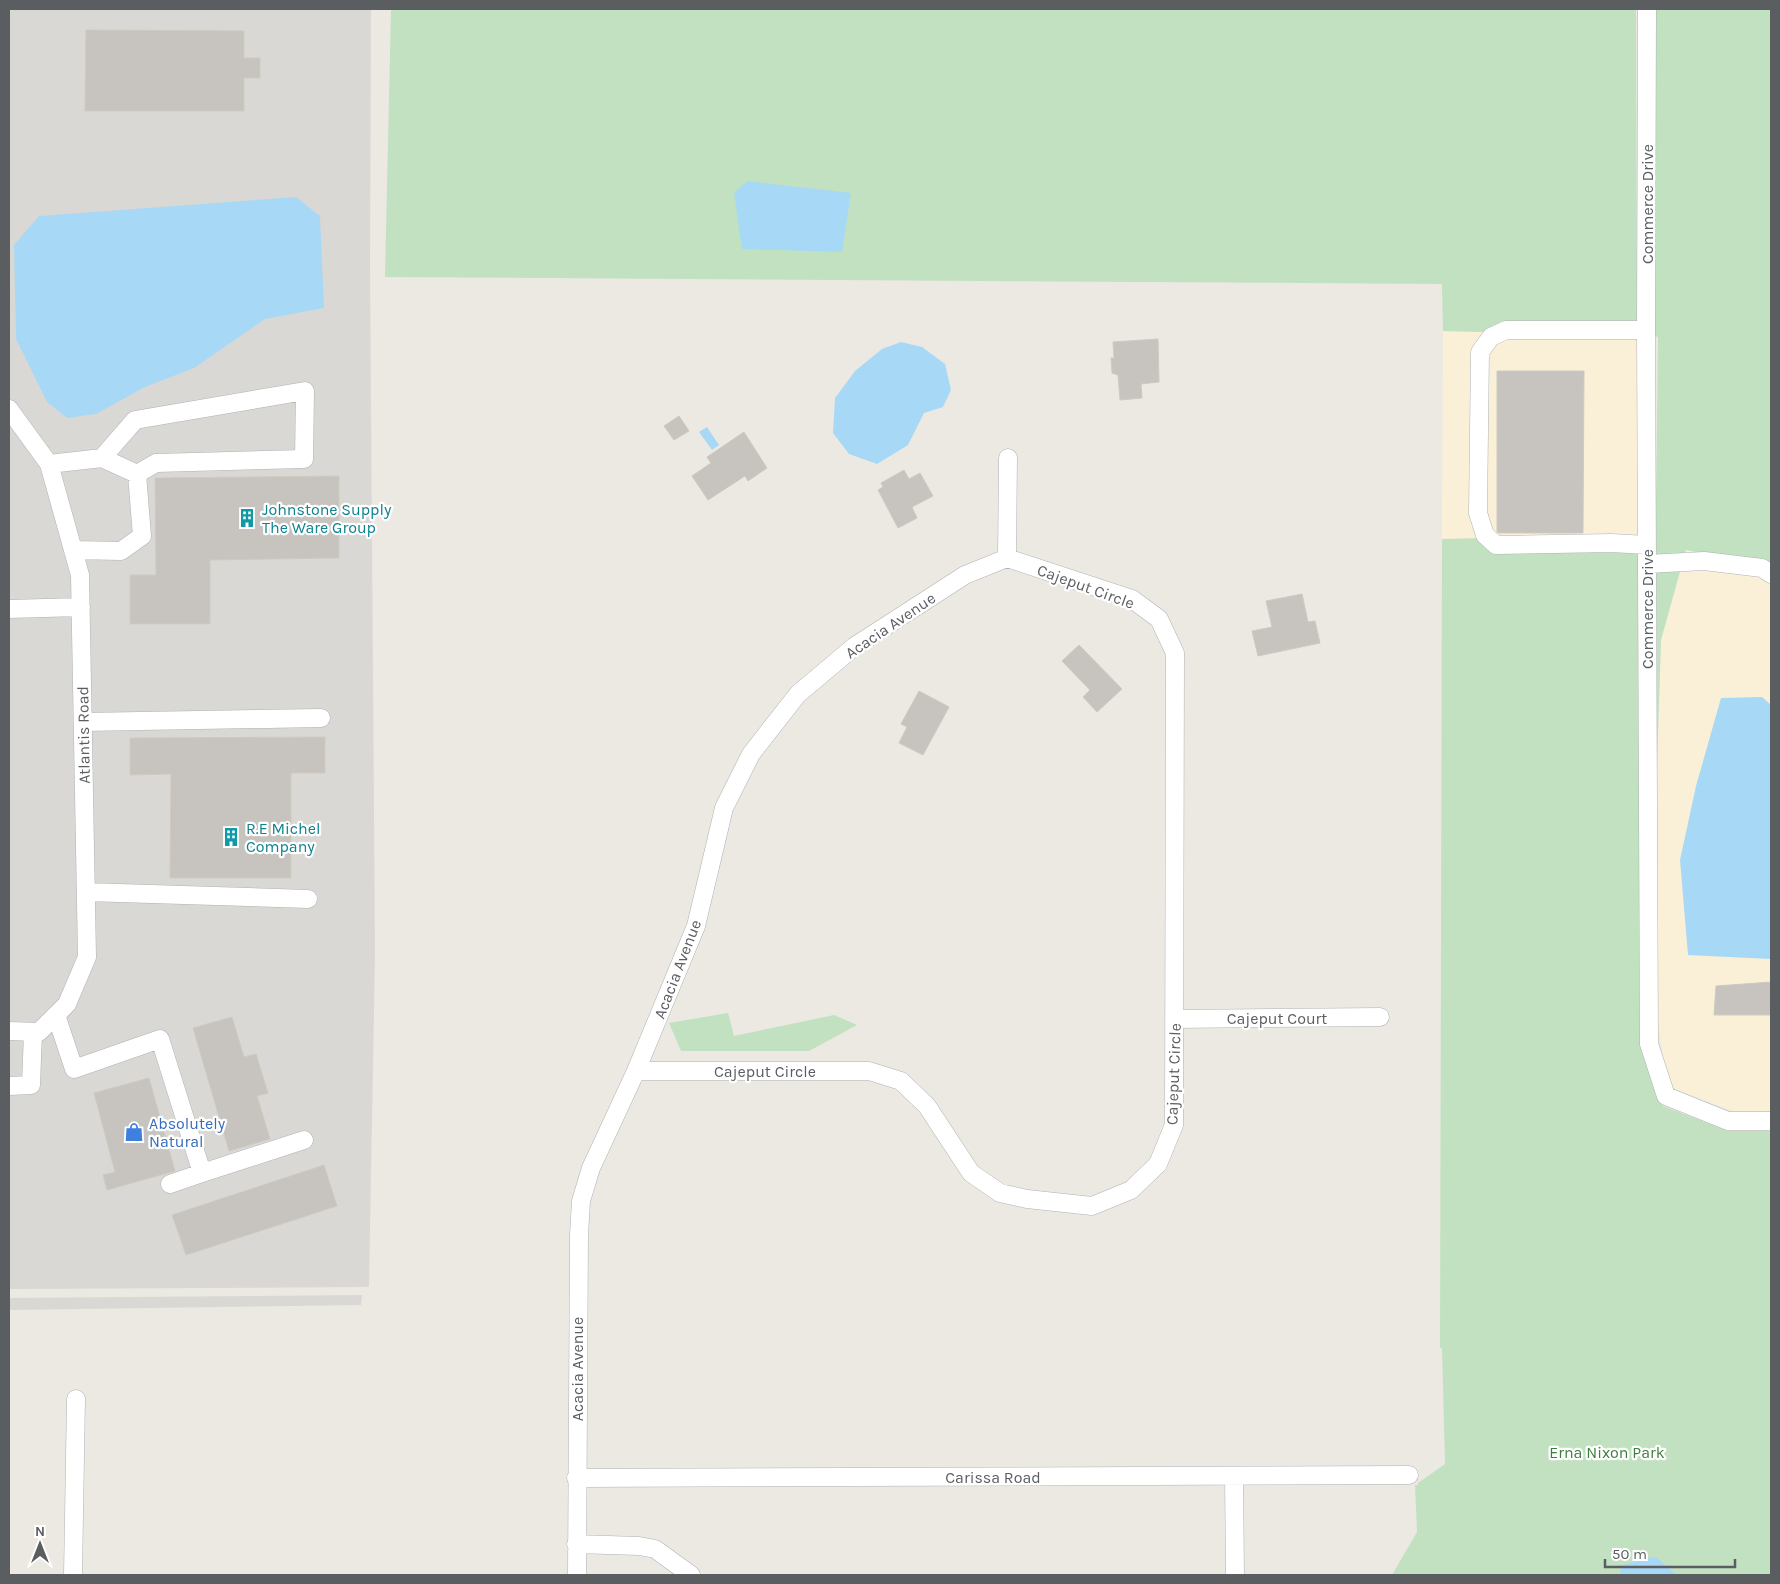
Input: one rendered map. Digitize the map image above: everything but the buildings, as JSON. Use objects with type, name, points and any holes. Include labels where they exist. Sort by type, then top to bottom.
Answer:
[{"type":"street","name":"Commerce Drive","points":[[1648,9],[1646,330],[1649,1044],[1666,1096],[1728,1121],[1771,1121]]},
{"type":"street","points":[[1646,330],[1506,330],[1491,336],[1480,352],[1478,514],[1485,535],[1496,545],[1611,543],[1647,545]]},
{"type":"street","points":[[102,458],[135,420],[305,391],[304,459],[156,463],[137,474]]},
{"type":"street","name":"Atlantis Road","points":[[9,409],[49,464],[80,574],[87,957],[68,1004],[39,1032],[34,1032]]},
{"type":"street","points":[[49,464],[102,458],[137,474]]},
{"type":"street","points":[[1007,558],[1008,458]]},
{"type":"street","points":[[73,550],[121,551],[142,536],[137,474]]},
{"type":"street","name":"Cajeput Circle","points":[[636,1071],[869,1071],[893,1078],[901,1081],[927,1106],[970,1173],[1000,1193],[1027,1199],[1092,1206],[1131,1190],[1158,1164],[1174,1125],[1175,653],[1159,620],[1132,599],[1007,558]]},
{"type":"street","name":"Acacia Avenue","points":[[577,1575],[578,1235],[581,1201],[591,1168],[636,1071],[696,926],[724,808],[751,754],[798,694],[854,646],[965,574],[1007,558]]},
{"type":"street","points":[[1647,564],[1704,561],[1762,568],[1771,574]]},
{"type":"street","points":[[9,609],[81,607]]},
{"type":"street","points":[[83,722],[321,718]]},
{"type":"street","points":[[86,892],[308,899]]},
{"type":"street","points":[[56,1015],[74,1069],[160,1039],[202,1173]]},
{"type":"street","name":"Cajeput Court","points":[[1174,1019],[1380,1018]]},
{"type":"street","points":[[9,1032],[34,1032],[31,1085],[9,1086]]},
{"type":"street","points":[[170,1184],[304,1140]]},
{"type":"street","points":[[73,1575],[76,1399]]},
{"type":"street","name":"Carissa Road","points":[[576,1478],[1409,1475]]},
{"type":"street","points":[[1234,1476],[1235,1575]]},
{"type":"street","points":[[576,1544],[639,1546],[655,1549],[691,1575]]},
{"type":"shaded area","points":[[9,9],[371,9],[370,267],[375,953],[369,1287],[9,1289]]},
{"type":"shaded area","points":[[1443,331],[1637,336],[1638,535],[1442,539]]},
{"type":"shaded area","points":[[1686,550],[1771,568],[1771,705],[1762,697],[1688,955],[1771,959],[1771,1111],[1733,1111],[1672,1088],[1664,1062],[1658,1023],[1657,764],[1661,640]]},
{"type":"shaded area","points":[[362,1295],[361,1305],[9,1310],[9,1298]]},
{"type":"green space","points":[[391,9],[1636,9],[1637,336],[1443,331],[1442,284],[385,277]]},
{"type":"green space","points":[[1654,9],[1771,9],[1771,568],[1686,550],[1661,640],[1657,764],[1656,505],[1658,337],[1655,336]]},
{"type":"green space","name":"Erna Nixon Park","points":[[1638,535],[1640,1044],[1657,1099],[1663,1106],[1728,1131],[1771,1131],[1771,1575],[1392,1575],[1417,1532],[1415,1485],[1418,1485],[1418,1483],[1445,1464],[1442,1348],[1440,1348],[1442,539]]},
{"type":"green space","points":[[728,1013],[734,1036],[834,1015],[857,1025],[809,1051],[681,1051],[669,1023]]},
{"type":"water","points":[[747,181],[851,193],[842,252],[742,249],[734,193]]},
{"type":"water","points":[[296,197],[320,216],[324,308],[265,319],[194,368],[145,387],[96,414],[67,418],[47,402],[16,339],[14,245],[39,216]]},
{"type":"water","points":[[901,342],[922,347],[945,364],[951,390],[943,407],[924,413],[908,445],[877,464],[849,454],[833,433],[835,398],[855,371],[882,349]]},
{"type":"water","points":[[707,427],[719,445],[712,450],[699,432]]},
{"type":"water","points":[[1762,697],[1771,705],[1771,959],[1688,955],[1680,860],[1696,786],[1721,698]]},
{"type":"water","points":[[1656,1557],[1677,1575],[1621,1575],[1620,1566],[1641,1559]]},
{"type":"place","name":"Johnstone Supply The Ware Group","points":[[247,518]]},
{"type":"place","name":"R.E Michel Company","points":[[231,837]]},
{"type":"place","name":"Absolutely Natural","points":[[134,1132]]}]
